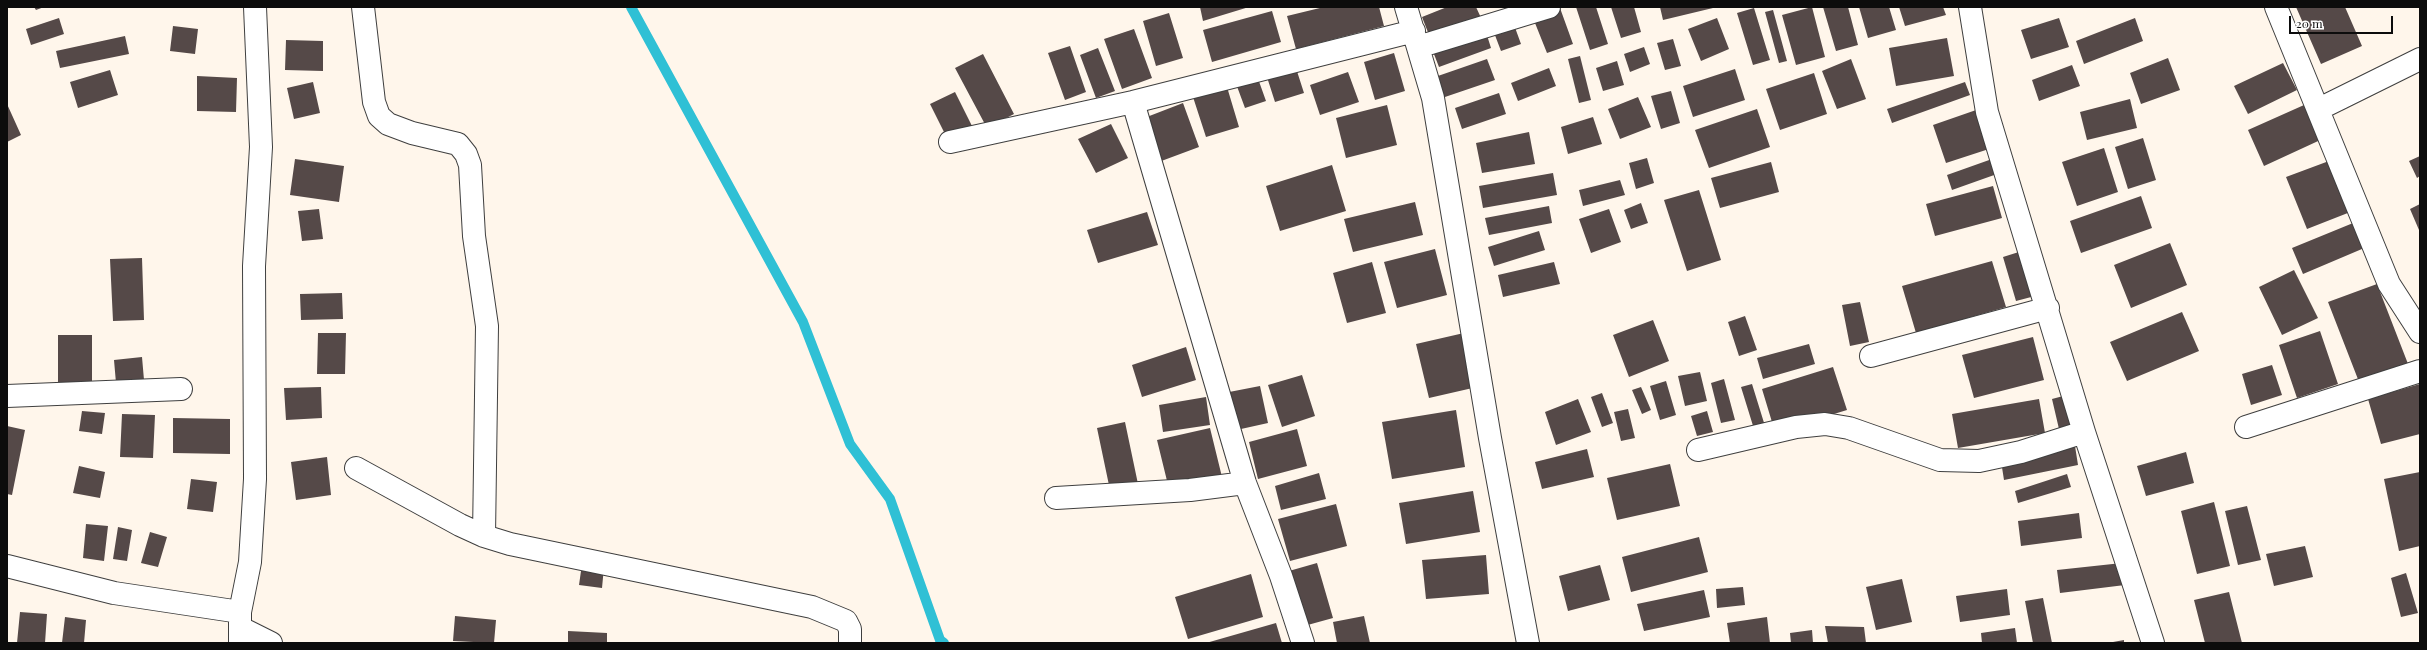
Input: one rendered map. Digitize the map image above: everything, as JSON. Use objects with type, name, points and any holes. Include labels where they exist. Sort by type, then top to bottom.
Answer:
[{"type":"street","points":[[239,618],[250,562],[255,479],[254,266],[261,147],[255,7]]},
{"type":"street","points":[[363,7],[374,102],[379,116],[388,124],[412,133],[458,144],[466,154],[470,165],[474,236],[487,326],[484,536]]},
{"type":"street","points":[[1406,7],[1433,98],[1490,438],[1528,643]]},
{"type":"street","points":[[950,142],[1416,39],[1549,7]]},
{"type":"street","points":[[1970,7],[1987,112],[2048,308],[2084,432],[2153,643]]},
{"type":"street","points":[[2276,7],[2389,284],[2420,332]]},
{"type":"street","points":[[2319,110],[2420,60]]},
{"type":"street","points":[[1133,102],[1245,483],[1281,576],[1303,643]]},
{"type":"street","points":[[1871,356],[2048,308]]},
{"type":"street","points":[[2246,427],[2420,371]]},
{"type":"street","points":[[7,396],[181,389]]},
{"type":"street","points":[[1698,450],[1796,427],[1825,424],[1849,428],[1940,460],[1979,461],[2021,452],[2084,432]]},
{"type":"street","points":[[356,468],[460,525],[484,536],[518,545],[812,607],[846,622],[850,629],[850,643]]},
{"type":"street","points":[[1056,498],[1190,490],[1245,483]]},
{"type":"street","points":[[7,566],[114,592],[200,607],[239,618],[271,643]]},
{"type":"building","points":[[34,7],[44,7],[36,10]]},
{"type":"building","points":[[1200,7],[1249,7],[1203,21]]},
{"type":"building","points":[[1324,7],[1379,7],[1384,26],[1296,49],[1287,16]]},
{"type":"building","points":[[1447,7],[1476,7],[1482,20],[1431,40],[1422,17]]},
{"type":"building","points":[[1576,7],[1596,7],[1608,44],[1590,50]]},
{"type":"building","points":[[1611,7],[1634,7],[1641,32],[1621,38]]},
{"type":"building","points":[[1660,7],[1713,7],[1713,8],[1663,20]]},
{"type":"building","points":[[1812,7],[1825,57],[1796,65],[1782,15]]},
{"type":"building","points":[[1823,7],[1848,7],[1858,45],[1836,51]]},
{"type":"building","points":[[1859,7],[1889,7],[1896,30],[1868,38]]},
{"type":"building","points":[[1899,7],[1943,7],[1946,15],[1905,26]]},
{"type":"building","points":[[2296,7],[2345,7],[2362,46],[2321,64]]},
{"type":"building","points":[[1560,8],[1573,44],[1547,53],[1533,18]]},
{"type":"building","points":[[1754,8],[1770,60],[1753,65],[1737,13]]},
{"type":"building","points":[[1773,10],[1787,61],[1779,63],[1765,12]]},
{"type":"building","points":[[1272,11],[1281,42],[1212,62],[1203,30]]},
{"type":"building","points":[[1169,13],[1183,58],[1156,66],[1143,21]]},
{"type":"building","points":[[59,18],[64,34],[31,45],[26,29]]},
{"type":"building","points":[[1717,18],[1729,49],[1701,61],[1688,29]]},
{"type":"building","points":[[2059,18],[2069,47],[2031,59],[2021,30]]},
{"type":"building","points":[[2135,18],[2143,41],[2084,64],[2076,41]]},
{"type":"building","points":[[1513,22],[1521,44],[1501,51],[1493,30]]},
{"type":"building","points":[[173,26],[198,29],[195,54],[170,51]]},
{"type":"building","points":[[1134,29],[1152,78],[1122,89],[1104,39]]},
{"type":"building","points":[[1485,29],[1491,48],[1439,67],[1432,49]]},
{"type":"building","points":[[125,36],[129,54],[60,68],[56,51]]},
{"type":"building","points":[[1947,38],[1954,76],[1896,86],[1889,48]]},
{"type":"building","points":[[1673,39],[1681,66],[1665,70],[1657,43]]},
{"type":"building","points":[[286,40],[323,41],[323,71],[285,70]]},
{"type":"building","points":[[1070,46],[1086,92],[1065,100],[1048,53]]},
{"type":"building","points":[[1644,47],[1650,64],[1630,72],[1624,54]]},
{"type":"building","points":[[1098,48],[1115,91],[1096,98],[1080,55]]},
{"type":"building","points":[[1394,53],[1405,91],[1375,100],[1364,62]]},
{"type":"building","points":[[983,54],[1014,114],[987,128],[955,68]]},
{"type":"building","points":[[1580,56],[1591,100],[1579,103],[1568,59]]},
{"type":"building","points":[[2168,58],[2180,90],[2141,104],[2130,73]]},
{"type":"building","points":[[1487,59],[1495,80],[1442,98],[1435,77]]},
{"type":"building","points":[[1851,59],[1866,99],[1837,109],[1822,71]]},
{"type":"building","points":[[1617,61],[1624,85],[1603,91],[1596,68]]},
{"type":"building","points":[[2283,63],[2297,90],[2248,114],[2234,86]]},
{"type":"building","points":[[1295,65],[1304,93],[1275,102],[1266,74]]},
{"type":"building","points":[[2072,65],[2080,86],[2039,101],[2032,80]]},
{"type":"building","points":[[1549,68],[1556,86],[1518,101],[1511,83]]},
{"type":"building","points":[[1735,69],[1745,100],[1693,117],[1683,86]]},
{"type":"building","points":[[110,70],[118,95],[78,108],[70,82]]},
{"type":"building","points":[[1348,72],[1359,102],[1320,115],[1310,85]]},
{"type":"building","points":[[1256,73],[1266,101],[1245,108],[1235,81]]},
{"type":"building","points":[[1814,73],[1827,114],[1780,130],[1766,89]]},
{"type":"building","points":[[197,76],[237,78],[236,112],[197,111]]},
{"type":"building","points":[[313,82],[320,113],[294,119],[287,88]]},
{"type":"building","points":[[1965,82],[1970,95],[1892,123],[1887,109]]},
{"type":"building","points":[[1227,87],[1239,127],[1206,137],[1193,97]]},
{"type":"building","points":[[1671,91],[1680,123],[1661,129],[1651,96]]},
{"type":"building","points":[[955,92],[972,126],[947,138],[930,104]]},
{"type":"building","points":[[1499,93],[1506,114],[1462,129],[1455,108]]},
{"type":"building","points":[[1638,97],[1651,127],[1620,139],[1608,109]]},
{"type":"building","points":[[2130,99],[2137,128],[2087,140],[2080,112]]},
{"type":"building","points":[[2313,101],[2329,136],[2264,166],[2248,130]]},
{"type":"building","points":[[1183,103],[1199,147],[1156,163],[1139,120]]},
{"type":"building","points":[[7,104],[21,135],[7,142]]},
{"type":"building","points":[[1387,105],[1397,145],[1346,158],[1336,118]]},
{"type":"building","points":[[1757,109],[1770,147],[1709,168],[1695,130]]},
{"type":"building","points":[[1979,109],[1992,148],[1946,163],[1933,125]]},
{"type":"building","points":[[1593,117],[1602,144],[1568,154],[1561,127]]},
{"type":"building","points":[[1111,124],[1128,158],[1096,173],[1078,139]]},
{"type":"building","points":[[1529,132],[1535,164],[1482,173],[1476,143]]},
{"type":"building","points":[[2143,138],[2156,180],[2128,189],[2115,147]]},
{"type":"building","points":[[2104,148],[2118,192],[2077,206],[2062,162]]},
{"type":"building","points":[[2420,156],[2420,176],[2417,178],[2409,161]]},
{"type":"building","points":[[1647,158],[1654,183],[1636,189],[1629,163]]},
{"type":"building","points":[[2337,158],[2358,209],[2307,229],[2286,177]]},
{"type":"building","points":[[295,159],[344,166],[339,202],[290,195]]},
{"type":"building","points":[[1992,159],[1997,174],[1952,190],[1947,175]]},
{"type":"building","points":[[1771,162],[1779,192],[1720,208],[1711,178]]},
{"type":"building","points":[[1332,165],[1346,211],[1280,231],[1266,186]]},
{"type":"building","points":[[1553,173],[1557,195],[1483,208],[1479,186]]},
{"type":"building","points":[[1620,180],[1625,195],[1583,206],[1579,190]]},
{"type":"building","points":[[1993,186],[2002,218],[1935,236],[1926,204]]},
{"type":"building","points":[[1699,190],[1721,260],[1687,271],[1664,200]]},
{"type":"building","points":[[2141,196],[2152,228],[2081,253],[2070,221]]},
{"type":"building","points":[[1415,202],[1423,235],[1353,252],[1344,219]]},
{"type":"building","points":[[1641,203],[1648,223],[1631,229],[1624,210]]},
{"type":"building","points":[[2420,204],[2420,230],[2419,230],[2410,209]]},
{"type":"building","points":[[1549,206],[1552,223],[1489,235],[1485,218]]},
{"type":"building","points":[[319,209],[323,239],[302,241],[298,211]]},
{"type":"building","points":[[1609,209],[1621,242],[1591,253],[1579,219]]},
{"type":"building","points":[[1147,212],[1158,245],[1098,263],[1087,230]]},
{"type":"building","points":[[2358,221],[2369,246],[2303,274],[2292,248]]},
{"type":"building","points":[[1539,231],[1545,250],[1494,266],[1488,247]]},
{"type":"building","points":[[2170,243],[2187,285],[2131,308],[2114,265]]},
{"type":"building","points":[[1435,249],[1447,295],[1397,308],[1384,262]]},
{"type":"building","points":[[2022,251],[2035,296],[2016,301],[2003,257]]},
{"type":"building","points":[[142,258],[144,320],[113,321],[110,259]]},
{"type":"building","points":[[1992,261],[2006,307],[1916,333],[1902,286]]},
{"type":"building","points":[[1372,262],[1386,313],[1347,323],[1333,273]]},
{"type":"building","points":[[1554,262],[1560,284],[1503,297],[1498,275]]},
{"type":"building","points":[[2294,270],[2318,318],[2282,335],[2259,287]]},
{"type":"building","points":[[2377,284],[2410,369],[2361,387],[2328,302]]},
{"type":"building","points":[[342,293],[343,319],[301,320],[300,294]]},
{"type":"building","points":[[1860,302],[1869,342],[1850,346],[1842,305]]},
{"type":"building","points":[[2182,312],[2199,351],[2127,381],[2110,342]]},
{"type":"building","points":[[1745,316],[1757,350],[1739,356],[1728,322]]},
{"type":"building","points":[[1653,320],[1669,361],[1629,377],[1613,335]]},
{"type":"building","points":[[2320,331],[2338,384],[2297,398],[2279,345]]},
{"type":"building","points":[[318,333],[346,333],[345,374],[317,374]]},
{"type":"building","points":[[1464,333],[1477,387],[1429,398],[1416,344]]},
{"type":"building","points":[[58,335],[92,335],[92,386],[58,386]]},
{"type":"building","points":[[2033,337],[2044,380],[1974,398],[1962,355]]},
{"type":"building","points":[[1809,344],[1815,364],[1763,379],[1757,358]]},
{"type":"building","points":[[1186,347],[1196,380],[1142,397],[1132,365]]},
{"type":"building","points":[[142,357],[144,380],[116,383],[114,360]]},
{"type":"building","points":[[2272,365],[2282,395],[2251,405],[2242,374]]},
{"type":"building","points":[[1833,367],[1847,410],[1775,432],[1762,389]]},
{"type":"building","points":[[1700,372],[1707,401],[1685,406],[1678,376]]},
{"type":"building","points":[[1302,375],[1315,416],[1282,427],[1268,385]]},
{"type":"building","points":[[1724,379],[1735,420],[1721,423],[1711,383]]},
{"type":"building","points":[[1666,381],[1676,415],[1660,420],[1650,386]]},
{"type":"building","points":[[1752,384],[1765,426],[1754,429],[1741,387]]},
{"type":"building","points":[[2420,384],[2420,434],[2381,444],[2368,399]]},
{"type":"building","points":[[1260,386],[1268,423],[1232,431],[1224,393]]},
{"type":"building","points":[[321,387],[322,418],[286,420],[284,388]]},
{"type":"building","points":[[1641,387],[1651,410],[1642,414],[1632,390]]},
{"type":"building","points":[[1602,393],[1613,423],[1602,427],[1591,397]]},
{"type":"building","points":[[2067,395],[2075,425],[2059,429],[2052,399]]},
{"type":"building","points":[[1206,397],[1210,425],[1163,432],[1159,405]]},
{"type":"building","points":[[1578,399],[1591,432],[1556,445],[1545,412]]},
{"type":"building","points":[[2039,399],[2045,433],[1958,448],[1952,414]]},
{"type":"building","points":[[1628,409],[1635,438],[1621,441],[1614,412]]},
{"type":"building","points":[[1456,410],[1465,467],[1392,479],[1382,422]]},
{"type":"building","points":[[82,411],[105,413],[102,434],[79,431]]},
{"type":"building","points":[[1707,411],[1713,432],[1697,436],[1691,416]]},
{"type":"building","points":[[122,414],[155,415],[153,458],[120,457]]},
{"type":"building","points":[[173,418],[230,419],[230,454],[173,453]]},
{"type":"building","points":[[1125,422],[1138,484],[1110,490],[1097,428]]},
{"type":"building","points":[[7,426],[25,430],[12,495],[7,494]]},
{"type":"building","points":[[1210,428],[1222,477],[1169,489],[1157,440]]},
{"type":"building","points":[[1297,429],[1307,466],[1258,479],[1249,442]]},
{"type":"building","points":[[2075,446],[2078,465],[2004,480],[2001,461]]},
{"type":"building","points":[[1587,449],[1594,477],[1542,489],[1535,462]]},
{"type":"building","points":[[2186,452],[2194,483],[2146,496],[2137,466]]},
{"type":"building","points":[[327,457],[331,495],[296,500],[291,462]]},
{"type":"building","points":[[1670,464],[1680,506],[1617,520],[1607,478]]},
{"type":"building","points":[[79,466],[105,472],[100,498],[73,493]]},
{"type":"building","points":[[2420,472],[2420,546],[2399,551],[2384,479]]},
{"type":"building","points":[[1319,473],[1326,499],[1281,510],[1275,486]]},
{"type":"building","points":[[2067,474],[2071,487],[2018,503],[2015,491]]},
{"type":"building","points":[[191,479],[217,482],[213,512],[187,509]]},
{"type":"building","points":[[1473,491],[1480,532],[1406,544],[1399,503]]},
{"type":"building","points":[[2214,502],[2230,566],[2197,574],[2181,511]]},
{"type":"building","points":[[1336,504],[1347,546],[1290,561],[1278,519]]},
{"type":"building","points":[[2247,506],[2261,560],[2238,565],[2225,511]]},
{"type":"building","points":[[2079,513],[2082,538],[2021,546],[2018,521]]},
{"type":"building","points":[[86,524],[108,526],[104,561],[83,558]]},
{"type":"building","points":[[118,527],[132,530],[127,561],[113,559]]},
{"type":"building","points":[[150,532],[167,537],[158,567],[141,563]]},
{"type":"building","points":[[1699,537],[1708,572],[1631,592],[1622,557]]},
{"type":"building","points":[[2305,546],[2313,577],[2274,586],[2266,554]]},
{"type":"building","points":[[1486,555],[1489,594],[1426,599],[1422,560]]},
{"type":"building","points":[[1317,563],[1333,618],[1304,626],[1289,571]]},
{"type":"building","points":[[2122,563],[2125,585],[2060,593],[2057,570]]},
{"type":"building","points":[[582,564],[604,567],[602,588],[579,585]]},
{"type":"building","points":[[1600,565],[1610,600],[1568,611],[1559,576]]},
{"type":"building","points":[[2406,573],[2418,613],[2401,617],[2391,578]]},
{"type":"building","points":[[1251,574],[1263,617],[1188,639],[1175,597]]},
{"type":"building","points":[[1902,579],[1912,622],[1876,630],[1866,587]]},
{"type":"building","points":[[1743,587],[1745,605],[1717,608],[1716,589]]},
{"type":"building","points":[[2007,589],[2010,615],[1960,622],[1956,596]]},
{"type":"building","points":[[1704,590],[1710,617],[1644,631],[1637,604]]},
{"type":"building","points":[[2229,592],[2242,643],[2205,643],[2194,600]]},
{"type":"building","points":[[2043,598],[2052,643],[2033,643],[2025,601]]},
{"type":"building","points":[[20,612],[47,614],[45,643],[17,643]]},
{"type":"building","points":[[455,616],[496,620],[494,643],[453,641]]},
{"type":"building","points":[[1364,616],[1370,643],[1337,643],[1333,622]]},
{"type":"building","points":[[65,617],[86,620],[84,643],[62,643]]},
{"type":"building","points":[[1767,617],[1770,643],[1730,643],[1727,623]]},
{"type":"building","points":[[1276,623],[1282,643],[1206,643]]},
{"type":"building","points":[[1825,626],[1864,627],[1866,643],[1828,643]]},
{"type":"building","points":[[2015,628],[2017,643],[1982,643],[1981,633]]},
{"type":"building","points":[[1812,630],[1813,643],[1791,643],[1790,633]]},
{"type":"building","points":[[568,631],[607,633],[607,643],[568,643]]},
{"type":"building","points":[[2124,640],[2124,643],[2113,643],[2113,642]]},
{"type":"waterway","points":[[631,7],[803,322],[850,444],[890,499],[940,640],[944,643]]}]
